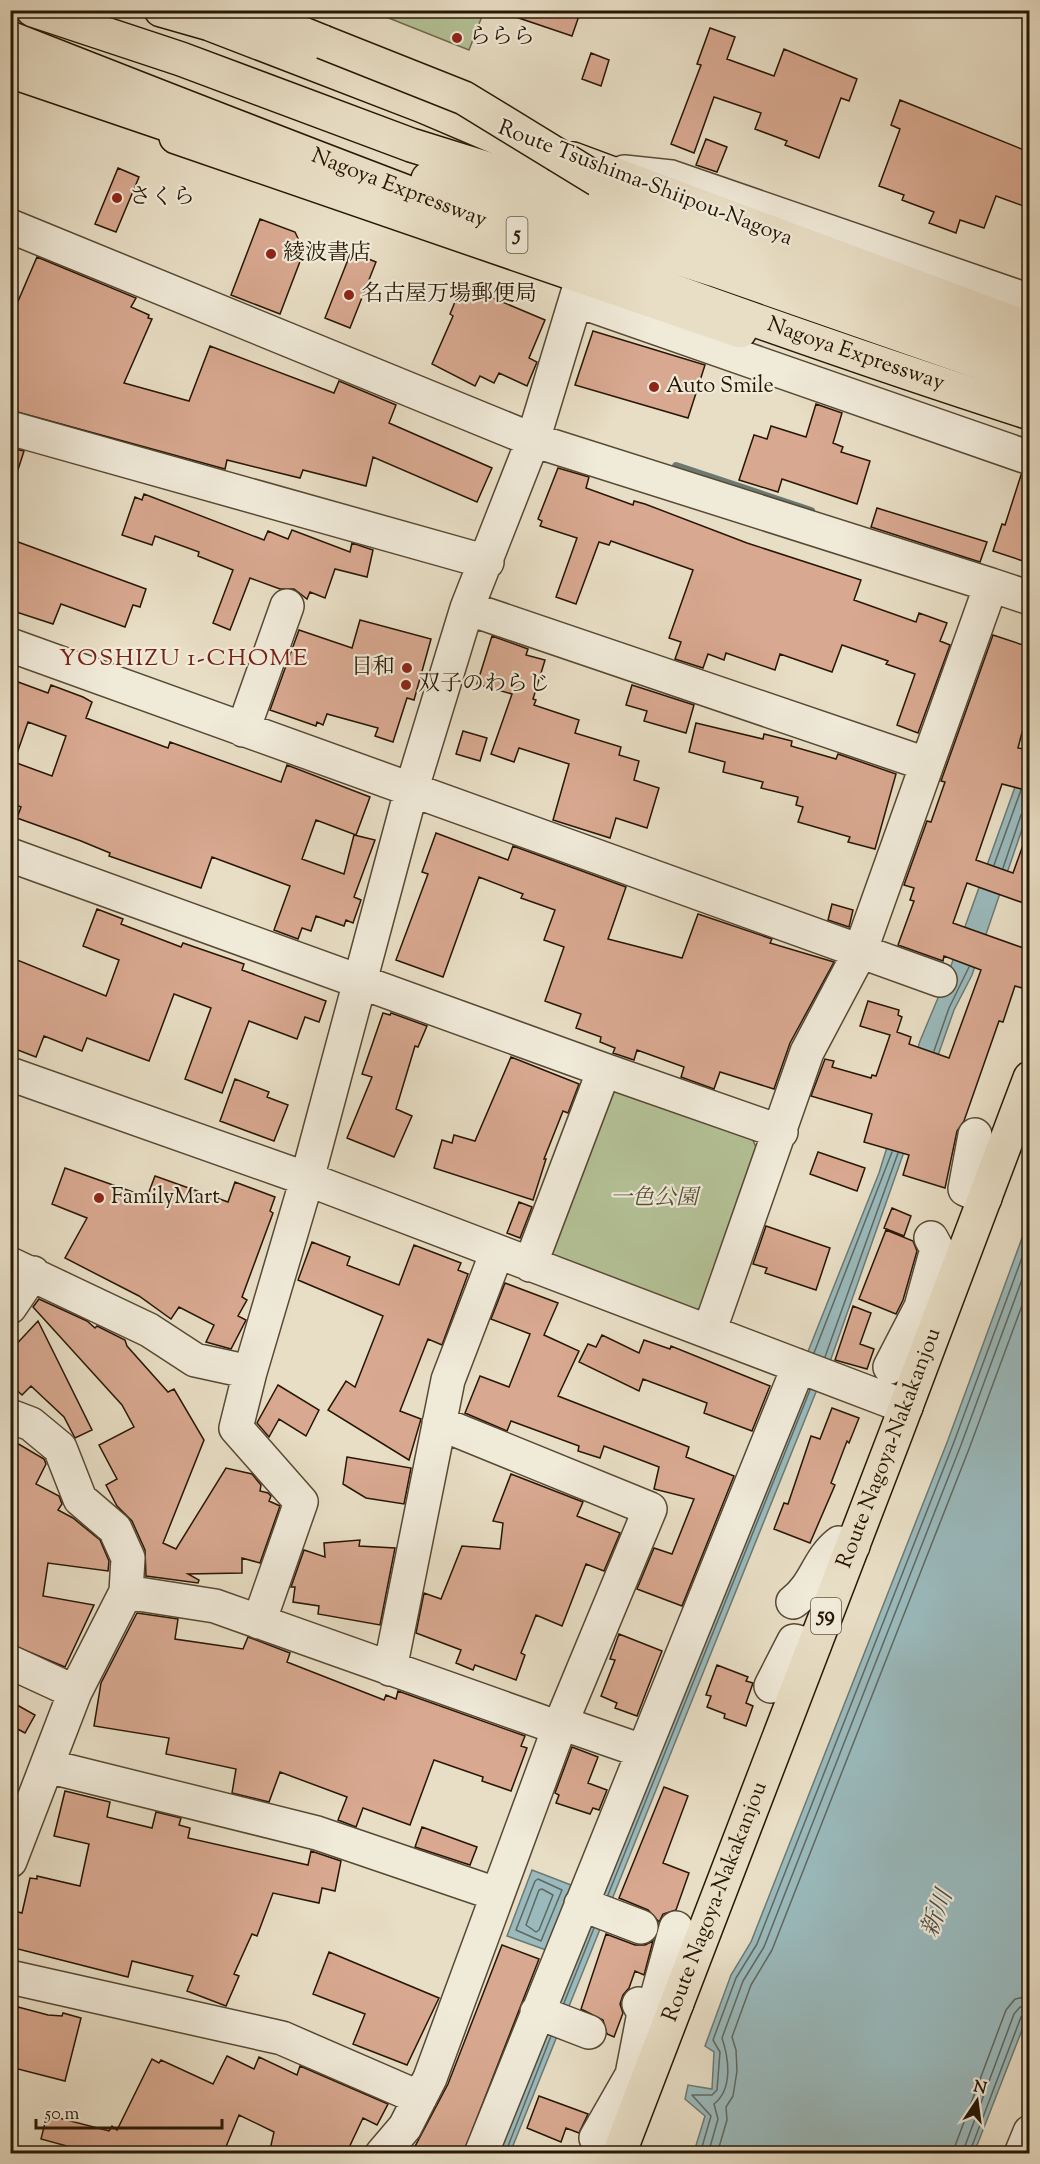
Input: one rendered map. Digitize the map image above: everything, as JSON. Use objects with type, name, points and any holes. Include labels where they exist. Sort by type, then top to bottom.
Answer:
[{"type":"main road","name":"Nagoya Expressway","points":[[33,10],[181,59],[437,154],[748,250],[1029,351]]},
{"type":"main road","points":[[161,10],[210,24],[596,175]]},
{"type":"main road","name":"Route Tsushima-Shiipou-Nagoya","points":[[233,10],[596,175],[1029,328]]},
{"type":"main road","points":[[244,10],[464,98],[675,220],[748,250]]},
{"type":"main road","name":"Nagoya Expressway","points":[[21,39],[585,281],[865,360],[1029,413]]},
{"type":"main road","points":[[21,39],[392,167],[715,270],[1029,380]]},
{"type":"main road","points":[[11,80],[246,152],[585,281],[1029,426]]},
{"type":"main road","name":"Route Nagoya-Nakakanjou","points":[[607,2146],[677,2003],[906,1407],[931,1310],[985,1198],[1029,1078]]},
{"type":"street","points":[[596,175],[671,177],[1029,302]]},
{"type":"street","points":[[10,226],[533,441],[1029,598]]},
{"type":"street","points":[[259,1622],[302,1502],[236,1428],[250,1372],[307,1179],[411,791],[468,608],[533,441],[585,281],[1029,458]]},
{"type":"street","points":[[10,428],[487,562]]},
{"type":"street","points":[[709,1332],[781,1132],[807,1052],[860,952],[991,585]]},
{"type":"street","points":[[243,730],[287,606]]},
{"type":"street","points":[[468,608],[926,764]]},
{"type":"street","points":[[10,645],[940,980]]},
{"type":"street","points":[[10,855],[781,1132]]},
{"type":"street","points":[[530,1265],[604,1070]]},
{"type":"street","points":[[10,1074],[307,1179],[906,1407]]},
{"type":"street","points":[[975,1135],[965,1189],[985,1198]]},
{"type":"street","points":[[890,1367],[931,1310],[937,1249],[931,1238]]},
{"type":"street","points":[[390,1669],[448,1380],[497,1252]]},
{"type":"street","points":[[10,1307],[22,1268],[148,1330],[195,1360],[250,1372]]},
{"type":"street","points":[[481,2154],[558,2020],[642,1750],[794,1378],[796,1365]]},
{"type":"street","points":[[10,1416],[31,1424],[60,1448],[80,1499],[115,1529],[128,1558],[126,1592],[75,1692],[10,1861]]},
{"type":"street","points":[[382,2154],[405,2127],[430,2078],[496,1894],[560,1726],[650,1509],[439,1423]]},
{"type":"street","points":[[793,1602],[807,1592],[826,1552],[839,1543],[853,1546]]},
{"type":"street","points":[[126,1592],[215,1606],[390,1669],[560,1726],[642,1750]]},
{"type":"street","points":[[771,1686],[794,1641],[814,1646]]},
{"type":"street","points":[[10,1662],[75,1692]]},
{"type":"street","points":[[48,1766],[316,1833],[496,1894]]},
{"type":"street","points":[[592,1908],[641,1927]]},
{"type":"street","points":[[676,1928],[658,1993],[677,2003]]},
{"type":"street","points":[[10,1977],[282,2038],[420,2098]]},
{"type":"street","points":[[639,2004],[644,2013],[640,2078]]},
{"type":"street","points":[[1021,2154],[1029,2132]]},
{"type":"green space","name":"ららら","points":[[483,10],[484,11],[469,50],[371,11]]},
{"type":"green space","name":"一色公園","points":[[614,1086],[751,1136],[759,1154],[707,1305],[696,1310],[550,1256]]},
{"type":"water","points":[[1029,748],[1029,809],[972,975],[954,1010],[826,1373],[816,1392],[510,2153],[489,2154],[879,1173],[920,1041],[948,974]]},
{"type":"water","name":"新川","points":[[1029,1219],[1029,2012],[974,2153],[691,2153],[694,2152],[705,2116],[685,2099],[688,2085],[712,2089],[714,2052],[705,2046],[731,1975],[751,1942],[948,1440]]},
{"type":"water","points":[[532,1870],[571,1885],[546,1950],[507,1936]]},
{"type":"building","points":[[508,10],[581,10],[572,36],[507,14]]},
{"type":"building","points":[[710,28],[735,37],[727,59],[774,76],[784,49],[857,79],[849,101],[841,98],[819,158],[785,145],[787,141],[755,129],[761,113],[714,97],[694,153],[671,144],[701,65],[697,64]]},
{"type":"building","points":[[591,53],[609,60],[601,86],[582,79]]},
{"type":"building","points":[[900,100],[1029,152],[1029,208],[996,196],[984,228],[960,220],[956,233],[929,223],[934,212],[902,200],[904,195],[879,186],[900,129],[891,125]]},
{"type":"building","points":[[706,139],[727,147],[717,172],[696,165]]},
{"type":"building","points":[[118,168],[139,177],[116,232],[95,224]]},
{"type":"building","points":[[260,219],[295,232],[304,251],[280,314],[231,295]]},
{"type":"building","points":[[351,252],[376,262],[350,328],[325,318]]},
{"type":"building","points":[[37,257],[136,298],[131,307],[149,315],[148,318],[152,319],[124,383],[189,401],[210,346],[334,393],[339,381],[396,405],[389,423],[492,468],[477,502],[373,457],[366,486],[303,470],[300,478],[227,460],[225,469],[10,410],[10,320]]},
{"type":"building","points":[[462,285],[545,320],[529,358],[537,362],[527,386],[499,373],[494,383],[480,376],[475,386],[432,364],[453,316],[450,314]]},
{"type":"building","points":[[593,331],[705,365],[688,418],[575,385]]},
{"type":"building","points":[[816,404],[842,413],[833,443],[843,447],[841,452],[870,461],[857,504],[782,479],[778,492],[739,480],[754,435],[767,439],[771,426],[806,437]]},
{"type":"building","points":[[10,448],[24,451],[14,482],[10,481]]},
{"type":"building","points":[[558,468],[589,477],[586,488],[633,505],[634,501],[645,504],[747,543],[861,580],[854,600],[916,622],[919,613],[947,623],[940,641],[950,645],[918,733],[897,725],[915,674],[886,664],[888,661],[842,645],[832,672],[780,654],[775,670],[726,653],[724,660],[708,654],[703,668],[675,659],[681,642],[669,638],[693,570],[611,541],[609,545],[599,542],[576,604],[556,597],[577,538],[540,526],[542,521],[538,519]]},
{"type":"building","points":[[1021,475],[1029,476],[1029,563],[993,551],[1002,524],[1005,525]]},
{"type":"building","points":[[144,494],[264,540],[268,531],[288,539],[292,530],[350,552],[352,543],[373,550],[367,577],[335,569],[325,598],[310,592],[307,599],[294,589],[280,589],[250,578],[230,630],[213,623],[233,570],[198,556],[199,552],[155,536],[152,545],[122,535],[135,497],[142,500]]},
{"type":"building","points":[[877,508],[987,542],[980,562],[871,527]]},
{"type":"building","points":[[10,539],[146,589],[140,607],[133,605],[125,627],[61,604],[53,624],[10,610]]},
{"type":"building","points":[[360,620],[431,639],[414,700],[407,698],[393,742],[375,736],[378,728],[327,714],[323,725],[317,722],[316,726],[270,710],[299,630],[352,648]]},
{"type":"building","points":[[993,635],[1029,647],[1029,706],[1018,748],[1029,750],[1029,791],[1002,784],[976,860],[1013,873],[1027,834],[1029,835],[1029,905],[967,883],[953,923],[1029,950],[1029,966],[1022,988],[1015,986],[1003,1022],[999,1021],[964,1121],[957,1131],[945,1188],[903,1175],[909,1155],[864,1142],[872,1114],[811,1096],[825,1059],[834,1061],[832,1067],[871,1078],[872,1075],[876,1076],[890,1035],[860,1026],[868,1001],[899,1010],[898,1015],[902,1017],[897,1032],[911,1037],[909,1044],[949,1058],[981,970],[944,956],[943,961],[898,945],[914,901],[910,900],[914,888],[904,885],[927,821],[931,822],[945,782],[941,781]]},
{"type":"building","points":[[492,636],[528,649],[526,655],[545,660],[533,699],[536,700],[534,705],[579,720],[575,733],[621,747],[619,755],[639,761],[634,780],[659,788],[647,828],[616,818],[610,838],[553,820],[569,764],[519,748],[514,762],[491,754],[512,694],[477,684]]},
{"type":"building","points":[[10,679],[48,693],[51,685],[83,697],[92,702],[86,718],[168,748],[170,742],[281,782],[287,765],[370,797],[356,835],[316,820],[302,859],[344,874],[354,835],[375,840],[354,897],[361,900],[353,923],[346,920],[344,926],[316,916],[311,931],[302,928],[298,939],[274,930],[290,886],[212,857],[201,888],[109,856],[110,853],[81,841],[17,818],[21,807],[10,803]],"holes":[[[28,722],[66,736],[52,776],[14,762]]]},
{"type":"building","points":[[632,685],[694,705],[686,733],[644,721],[647,711],[626,705]]},
{"type":"building","points":[[696,723],[763,739],[764,734],[792,741],[791,746],[836,759],[838,754],[896,774],[875,849],[848,842],[850,837],[798,822],[803,807],[796,805],[798,797],[761,788],[763,782],[723,772],[725,762],[689,752]]},
{"type":"building","points":[[463,731],[487,738],[480,761],[456,754]]},
{"type":"building","points":[[436,833],[508,860],[513,846],[626,887],[608,939],[682,958],[698,914],[772,939],[770,943],[834,962],[790,1043],[774,1089],[720,1072],[714,1089],[681,1077],[684,1067],[637,1050],[634,1060],[613,1053],[615,1048],[600,1042],[601,1037],[576,1028],[581,1014],[545,1001],[564,947],[544,940],[555,910],[521,898],[523,894],[479,877],[443,977],[396,960],[428,874],[422,872]]},
{"type":"building","points":[[832,904],[853,910],[849,927],[828,920]]},
{"type":"building","points":[[97,909],[123,919],[121,924],[181,947],[183,943],[244,964],[242,970],[326,1001],[319,1022],[305,1017],[297,1039],[249,1021],[222,1093],[185,1079],[211,1008],[174,994],[149,1061],[87,1038],[82,1051],[44,1036],[36,1057],[10,1047],[10,957],[106,996],[119,960],[83,946]]},
{"type":"building","points":[[383,1013],[390,1015],[391,1013],[427,1026],[418,1047],[415,1046],[396,1109],[412,1116],[394,1157],[347,1138],[372,1077],[362,1074]]},
{"type":"building","points":[[511,1057],[579,1084],[568,1113],[563,1111],[544,1159],[546,1159],[533,1200],[434,1168],[442,1140],[452,1143],[454,1135],[475,1141]]},
{"type":"building","points":[[235,1079],[269,1092],[267,1097],[288,1105],[274,1141],[220,1121]]},
{"type":"building","points":[[818,1152],[865,1168],[857,1191],[810,1174]]},
{"type":"building","points":[[65,1168],[147,1197],[155,1176],[228,1202],[235,1182],[275,1197],[270,1211],[273,1213],[242,1297],[247,1300],[238,1316],[246,1320],[231,1349],[206,1342],[214,1325],[179,1307],[171,1319],[139,1296],[65,1258],[87,1218],[52,1204]]},
{"type":"building","points":[[519,1202],[532,1207],[520,1238],[507,1233]]},
{"type":"building","points":[[892,1208],[911,1216],[904,1236],[884,1228]]},
{"type":"building","points":[[766,1226],[830,1248],[816,1290],[765,1273],[767,1268],[753,1264]]},
{"type":"building","points":[[886,1230],[913,1241],[917,1251],[903,1300],[896,1314],[859,1299]]},
{"type":"building","points":[[312,1242],[350,1257],[347,1265],[399,1285],[414,1245],[461,1263],[458,1270],[468,1274],[442,1345],[428,1339],[400,1411],[421,1419],[409,1460],[328,1410],[346,1381],[355,1387],[383,1316],[298,1280]]},
{"type":"building","points":[[505,1283],[558,1303],[544,1335],[579,1351],[558,1396],[689,1447],[686,1457],[734,1476],[682,1606],[637,1589],[654,1548],[672,1554],[694,1499],[654,1489],[659,1467],[604,1446],[600,1458],[578,1451],[579,1446],[511,1421],[507,1431],[465,1413],[480,1376],[509,1387],[530,1334],[491,1319]]},
{"type":"building","points":[[39,1299],[87,1321],[95,1328],[97,1326],[125,1340],[127,1346],[168,1392],[174,1389],[204,1440],[163,1543],[176,1549],[226,1468],[252,1474],[261,1485],[260,1491],[268,1493],[271,1496],[269,1501],[280,1506],[260,1563],[242,1558],[242,1573],[188,1574],[199,1580],[198,1583],[146,1576],[145,1550],[132,1521],[117,1506],[106,1485],[117,1479],[99,1445],[134,1427],[122,1405],[33,1307]]},
{"type":"building","points":[[853,1306],[871,1313],[860,1344],[874,1349],[867,1369],[835,1360]]},
{"type":"building","points":[[38,1321],[92,1430],[75,1438],[64,1417],[31,1386],[22,1395],[10,1384],[10,1351]]},
{"type":"building","points":[[602,1335],[639,1353],[644,1340],[670,1349],[671,1346],[770,1386],[752,1431],[704,1413],[707,1403],[643,1379],[639,1391],[579,1362],[588,1344],[596,1347]]},
{"type":"building","points":[[278,1385],[319,1410],[306,1436],[279,1419],[269,1437],[257,1423]]},
{"type":"building","points":[[832,1408],[859,1418],[849,1443],[847,1441],[831,1483],[835,1485],[810,1543],[774,1529],[784,1503],[788,1504],[811,1436],[820,1439]]},
{"type":"building","points":[[10,1439],[44,1459],[46,1464],[36,1484],[59,1496],[62,1504],[58,1510],[73,1518],[100,1540],[109,1561],[108,1571],[48,1563],[43,1596],[94,1605],[65,1667],[10,1644]]},
{"type":"building","points":[[347,1457],[411,1468],[404,1504],[366,1498],[343,1484]]},
{"type":"building","points":[[511,1474],[583,1502],[577,1516],[620,1533],[604,1571],[586,1564],[562,1626],[536,1615],[521,1653],[525,1655],[516,1680],[475,1665],[473,1670],[456,1663],[461,1650],[416,1633],[424,1593],[441,1599],[462,1546],[500,1549],[503,1523],[493,1521]]},
{"type":"building","points":[[360,1540],[359,1546],[395,1548],[380,1625],[318,1614],[319,1606],[293,1602],[295,1587],[291,1587],[304,1550],[325,1557],[324,1543]]},
{"type":"building","points":[[137,1613],[178,1619],[175,1639],[243,1649],[248,1637],[290,1653],[287,1662],[384,1700],[386,1695],[396,1699],[398,1691],[525,1736],[521,1746],[527,1748],[511,1791],[482,1781],[483,1777],[434,1760],[410,1825],[363,1808],[356,1827],[338,1820],[347,1797],[280,1772],[269,1802],[232,1793],[236,1769],[166,1754],[169,1738],[94,1726],[101,1683]]},
{"type":"building","points":[[619,1634],[662,1651],[637,1716],[615,1708],[617,1703],[601,1696],[615,1660],[610,1659]]},
{"type":"building","points":[[717,1665],[748,1677],[746,1681],[753,1683],[746,1703],[753,1706],[746,1726],[724,1718],[725,1714],[707,1707],[711,1696],[706,1695]]},
{"type":"building","points":[[10,1701],[35,1715],[25,1733],[10,1725]]},
{"type":"building","points":[[572,1747],[598,1757],[588,1783],[607,1790],[599,1810],[593,1808],[590,1814],[556,1803],[559,1795],[555,1793]]},
{"type":"building","points":[[664,1787],[688,1796],[663,1863],[689,1873],[676,1910],[663,1914],[659,1922],[648,1910],[619,1898]]},
{"type":"building","points":[[65,1791],[110,1802],[107,1817],[152,1828],[156,1812],[181,1818],[179,1825],[190,1828],[188,1838],[308,1865],[311,1851],[341,1861],[335,1891],[322,1888],[319,1903],[273,1893],[257,1936],[252,1934],[234,1974],[239,1976],[226,2006],[187,1991],[193,1976],[132,1961],[128,1977],[10,1947],[10,1910],[22,1913],[30,1878],[37,1879],[37,1876],[80,1886],[89,1844],[54,1836]]},
{"type":"building","points":[[422,1827],[477,1847],[470,1865],[415,1847]]},
{"type":"building","points":[[606,1934],[635,1945],[645,1945],[653,1941],[644,1975],[635,1971],[629,1988],[623,1995],[620,2004],[623,2013],[614,2037],[607,2034],[603,2020],[581,2009]]},
{"type":"building","points":[[502,1945],[539,1959],[463,2154],[411,2154],[448,2084]]},
{"type":"building","points":[[329,1952],[439,1998],[407,2065],[353,2044],[365,2014],[313,1994]]},
{"type":"building","points":[[18,2007],[48,2015],[62,2016],[63,2013],[81,2018],[65,2081],[10,2067],[10,2036]]},
{"type":"building","points":[[227,2056],[254,2069],[259,2057],[297,2075],[300,2066],[388,2104],[377,2125],[363,2118],[346,2154],[269,2154],[274,2132],[239,2115],[223,2154],[96,2154],[41,2139],[47,2115],[109,2131],[112,2126],[117,2130],[152,2059],[159,2063],[161,2060],[213,2084]]},
{"type":"building","points":[[539,2096],[588,2114],[579,2133],[566,2128],[561,2142],[527,2128]]},
{"type":"waterway","points":[[676,466],[811,511]]},
{"type":"place","name":"ららら","points":[[457,38]]},
{"type":"place","name":"さくら","points":[[117,198]]},
{"type":"place","name":"綾波書店","points":[[271,254]]},
{"type":"place","name":"名古屋万場郵便局","points":[[349,295]]},
{"type":"place","name":"Auto Smile","points":[[654,387]]},
{"type":"place","name":"日和","points":[[407,668]]},
{"type":"place","name":"双子のわらじ","points":[[406,685]]},
{"type":"place","name":"FamilyMart","points":[[99,1198]]},
{"type":"district","name":"YOSHIZU 1-CHOME","points":[[184,659]]}]
